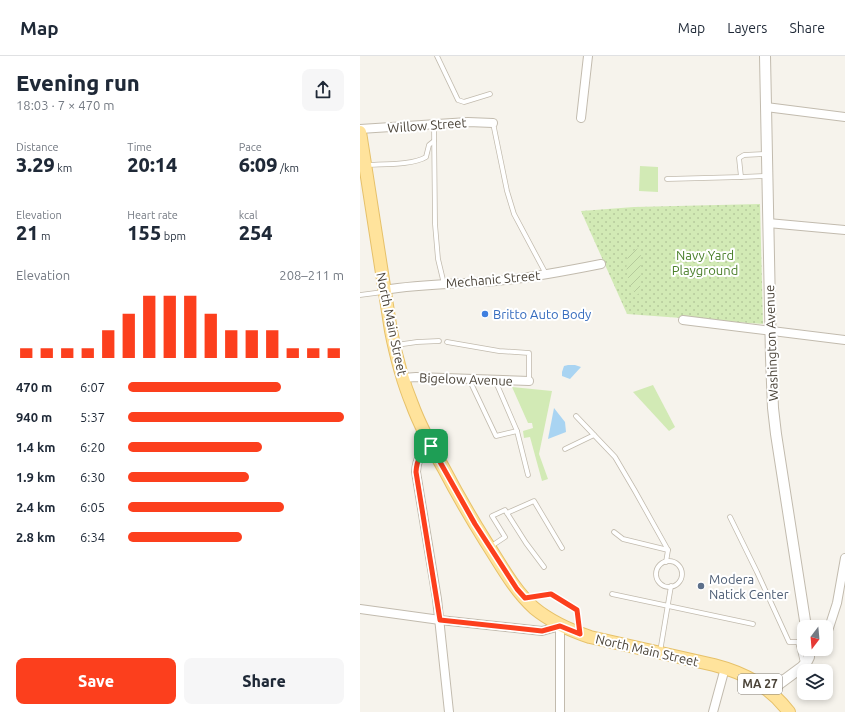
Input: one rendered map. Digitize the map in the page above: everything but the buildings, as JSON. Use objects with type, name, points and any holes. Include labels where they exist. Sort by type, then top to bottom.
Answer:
[{"type":"main road","name":"North Main Street","points":[[360,131],[384,291],[394,345],[403,378],[416,414],[431,446],[465,506],[513,584],[542,614],[560,626],[601,640],[725,668],[749,677],[771,693],[788,712]]},
{"type":"street","points":[[581,118],[588,56]]},
{"type":"street","name":"Washington Avenue","points":[[765,56],[772,383],[776,434],[805,620]]},
{"type":"street","points":[[766,107],[845,117]]},
{"type":"street","name":"Willow Street","points":[[360,131],[434,124],[468,122],[493,123]]},
{"type":"street","points":[[768,223],[845,230]]},
{"type":"street","name":"Mechanic Street","points":[[384,291],[414,286],[496,281],[601,264]]},
{"type":"street","points":[[683,320],[845,340]]},
{"type":"street","name":"Bigelow Avenue","points":[[403,378],[416,377],[529,381]]},
{"type":"street","points":[[431,446],[419,458],[416,472],[440,620],[449,712]]},
{"type":"street","points":[[831,620],[838,598],[845,558]]},
{"type":"street","points":[[360,609],[440,620],[542,631],[560,626],[560,712]]},
{"type":"street","points":[[713,712],[725,668]]},
{"type":"street","points":[[771,693],[779,684],[797,671]]},
{"type":"lane","points":[[437,56],[458,100],[464,102],[490,94]]},
{"type":"lane","points":[[493,123],[507,191],[514,214],[546,274]]},
{"type":"lane","points":[[434,124],[435,224],[438,259],[444,284]]},
{"type":"lane","points":[[365,165],[420,160],[426,157],[429,145],[434,141]]},
{"type":"lane","points":[[740,177],[739,158],[744,155],[766,154]]},
{"type":"lane","points":[[667,180],[767,176]]},
{"type":"lane","points":[[360,295],[384,291]]},
{"type":"lane","points":[[394,345],[439,341]]},
{"type":"lane","points":[[447,342],[490,350],[529,353],[529,381]]},
{"type":"lane","points":[[469,379],[496,436],[517,431]]},
{"type":"lane","points":[[495,380],[517,431],[528,475]]},
{"type":"lane","points":[[576,416],[615,457],[668,550],[666,562]]},
{"type":"lane","points":[[565,449],[594,435]]},
{"type":"lane","points":[[507,513],[534,500],[562,548]]},
{"type":"lane","points":[[490,547],[505,537],[492,516],[505,510],[544,567]]},
{"type":"lane","points":[[730,517],[789,642],[797,642]]},
{"type":"lane","points":[[614,532],[623,539],[668,550]]},
{"type":"lane","points":[[666,562],[674,562],[678,565],[682,572],[678,583],[671,586],[662,584],[657,578],[660,565],[666,562]]},
{"type":"lane","points":[[660,653],[671,586]]},
{"type":"lane","points":[[525,598],[551,594],[571,606],[577,610],[580,634]]},
{"type":"lane","points":[[612,594],[753,624]]},
{"type":"green space","points":[[640,166],[658,167],[658,192],[639,191]]},
{"type":"green space","name":"Navy Yard Playground","points":[[760,204],[763,324],[627,314],[581,211],[634,207]]},
{"type":"green space","points":[[641,247],[640,293],[636,295],[630,285],[627,275],[627,259],[629,253]]},
{"type":"green space","points":[[653,385],[675,427],[669,431],[633,392]]},
{"type":"green space","points":[[512,387],[552,391],[539,454],[548,479],[542,481],[530,437],[524,438],[523,431],[533,428],[532,423],[528,423]]},
{"type":"water","points":[[568,365],[581,367],[570,379],[562,376],[564,366]]},
{"type":"water","points":[[554,408],[565,422],[566,432],[548,439]]},
{"type":"place","name":"Britto Auto Body","points":[[485,314]]},
{"type":"place","name":"Modera Natick Center","points":[[701,586]]},
{"type":"route","points":[[431,446],[475,524],[517,589],[525,598],[551,594],[577,610],[580,634],[560,626],[542,631],[440,620],[416,472],[419,458],[431,446]]}]
